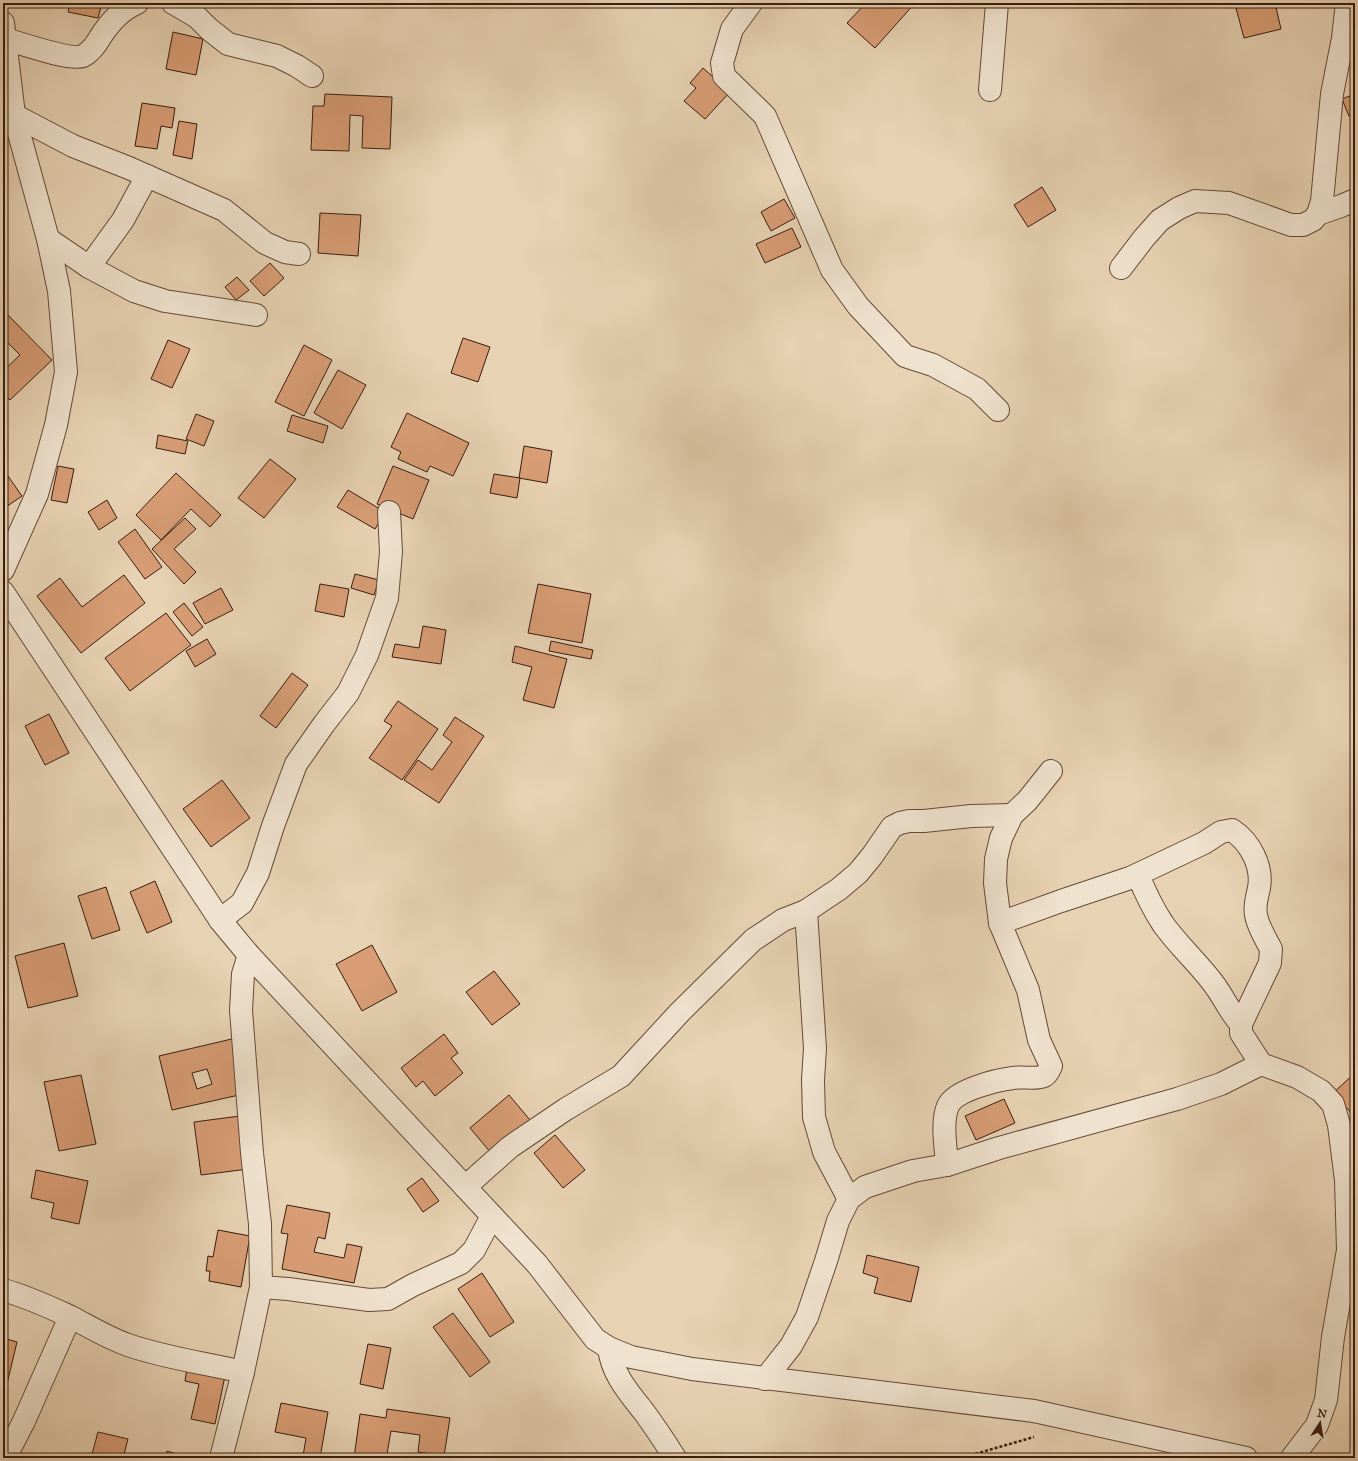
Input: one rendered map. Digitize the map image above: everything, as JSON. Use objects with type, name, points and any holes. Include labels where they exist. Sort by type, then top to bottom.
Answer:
[{"type":"street","points":[[3,570],[37,494],[56,425],[66,372],[59,291],[48,239],[14,115],[4,31],[64,55],[81,56],[88,52],[111,21],[127,8],[137,3]]},
{"type":"street","points":[[173,3],[197,17],[219,38],[228,44],[276,56],[297,66],[312,76]]},
{"type":"street","points":[[751,3],[732,29],[722,63],[724,76],[765,116],[832,270],[858,306],[905,356],[933,365],[977,389],[998,410]]},
{"type":"street","points":[[990,90],[997,3]]},
{"type":"street","points":[[1318,214],[1322,201],[1332,101],[1347,3]]},
{"type":"street","points":[[14,115],[73,146],[147,176],[224,210],[265,243],[285,252],[299,254]]},
{"type":"street","points":[[89,267],[123,220],[147,176]]},
{"type":"street","points":[[1121,268],[1160,220],[1179,208],[1195,201],[1229,203],[1291,225],[1303,224],[1312,220],[1318,214],[1355,200]]},
{"type":"street","points":[[48,239],[89,267],[134,291],[159,299],[198,307],[256,315]]},
{"type":"street","points":[[220,920],[242,903],[258,873],[273,826],[296,764],[348,693],[367,655],[387,598],[391,552],[388,512]]},
{"type":"street","points":[[3,592],[220,920],[248,955],[537,1264],[595,1339],[609,1348],[631,1357],[692,1369],[1034,1412],[1246,1458]]},
{"type":"street","points":[[947,1165],[945,1115],[948,1105],[954,1098],[961,1093],[976,1087],[1014,1078],[1034,1078],[1044,1076],[1049,1071],[1051,1066],[1039,1040],[1028,990],[1000,923],[995,883],[996,859],[1001,838],[1012,815],[1027,801],[1051,771]]},
{"type":"street","points":[[465,1187],[510,1147],[566,1109],[621,1076],[680,1012],[752,940],[783,920],[806,911],[839,889],[858,873],[892,828],[900,823],[971,816],[1012,815]]},
{"type":"street","points":[[1000,923],[1138,875],[1204,843],[1221,832],[1232,830],[1240,836],[1252,851],[1260,870],[1259,887],[1256,898],[1256,917],[1271,950],[1271,955],[1270,963],[1241,1024],[1241,1033],[1261,1064],[1297,1077],[1321,1091],[1334,1104],[1339,1125],[1346,1180],[1348,1250],[1333,1337],[1326,1400],[1317,1425],[1292,1458]]},
{"type":"street","points":[[1138,875],[1148,899],[1164,924],[1215,985],[1231,1014],[1241,1024]]},
{"type":"street","points":[[806,911],[815,1048],[813,1080],[814,1116],[824,1152],[849,1199]]},
{"type":"street","points":[[221,1458],[243,1372],[261,1287],[260,1224],[252,1153],[242,1010],[243,974],[248,955]]},
{"type":"street","points":[[765,1379],[791,1346],[807,1317],[838,1221],[849,1199],[865,1187],[913,1171],[947,1165],[1014,1144],[1177,1099],[1221,1084],[1261,1064]]},
{"type":"street","points":[[261,1287],[288,1289],[369,1300],[388,1299],[412,1285],[461,1263],[474,1250],[492,1216]]},
{"type":"street","points":[[3,1290],[70,1317],[97,1332],[128,1345],[243,1372]]},
{"type":"street","points":[[6,1457],[24,1421],[70,1317]]},
{"type":"street","points":[[609,1348],[613,1366],[619,1379],[665,1441],[675,1458]]},
{"type":"path","points":[[961,1458],[1037,1436]]},
{"type":"building","points":[[70,3],[102,3],[98,18],[68,12]]},
{"type":"building","points":[[866,3],[915,3],[875,48],[847,23]]},
{"type":"building","points":[[1257,3],[1275,3],[1281,29],[1244,38],[1236,8]]},
{"type":"building","points":[[173,32],[203,39],[196,75],[166,69]]},
{"type":"building","points":[[703,68],[730,92],[705,119],[684,101],[696,88],[690,83]]},
{"type":"building","points":[[325,94],[392,97],[390,149],[362,148],[363,116],[350,115],[349,151],[311,150],[313,106],[324,106]]},
{"type":"building","points":[[1355,94],[1355,114],[1349,116],[1342,99]]},
{"type":"building","points":[[142,103],[175,108],[172,128],[161,126],[157,149],[135,146]]},
{"type":"building","points":[[179,121],[197,124],[192,159],[173,155]]},
{"type":"building","points":[[1042,187],[1056,210],[1028,227],[1014,205]]},
{"type":"building","points":[[784,199],[795,218],[771,231],[761,212]]},
{"type":"building","points":[[320,213],[361,215],[358,256],[318,253]]},
{"type":"building","points":[[792,228],[801,247],[765,263],[756,244]]},
{"type":"building","points":[[270,263],[284,278],[264,296],[250,281]]},
{"type":"building","points":[[237,277],[249,290],[236,300],[225,287]]},
{"type":"building","points":[[8,315],[52,360],[10,400],[3,393],[3,371],[20,355],[3,338],[3,320]]},
{"type":"building","points":[[463,338],[490,347],[478,382],[451,373]]},
{"type":"building","points":[[168,340],[190,349],[172,388],[151,379]]},
{"type":"building","points":[[304,345],[332,360],[304,416],[275,402]]},
{"type":"building","points":[[338,370],[366,385],[342,429],[314,413]]},
{"type":"building","points":[[407,413],[469,443],[453,476],[430,466],[427,472],[398,459],[401,452],[391,447]]},
{"type":"building","points":[[196,414],[214,421],[204,446],[186,439]]},
{"type":"building","points":[[292,415],[328,426],[323,443],[287,431]]},
{"type":"building","points":[[158,435],[188,441],[185,454],[156,448]]},
{"type":"building","points":[[524,446],[552,451],[547,483],[519,478]]},
{"type":"building","points":[[270,459],[296,479],[264,518],[238,498]]},
{"type":"building","points":[[58,466],[74,469],[67,503],[51,500]]},
{"type":"building","points":[[393,466],[429,480],[413,519],[377,504]]},
{"type":"building","points":[[3,469],[22,496],[3,509]]},
{"type":"building","points":[[176,473],[221,515],[210,527],[191,509],[161,540],[136,515]]},
{"type":"building","points":[[494,474],[520,478],[517,498],[490,493]]},
{"type":"building","points":[[348,490],[385,512],[375,529],[337,507]]},
{"type":"building","points":[[107,500],[117,518],[99,530],[88,512]]},
{"type":"building","points":[[185,518],[196,529],[174,549],[196,572],[184,584],[152,549]]},
{"type":"building","points":[[135,529],[162,567],[145,579],[118,542]]},
{"type":"building","points":[[355,574],[379,580],[374,595],[351,588]]},
{"type":"building","points":[[124,575],[145,603],[81,653],[37,596],[60,578],[82,607]]},
{"type":"building","points":[[320,584],[349,589],[344,617],[315,611]]},
{"type":"building","points":[[538,584],[591,594],[582,643],[528,633]]},
{"type":"building","points":[[221,588],[233,610],[205,624],[193,603]]},
{"type":"building","points":[[184,603],[203,627],[192,636],[173,612]]},
{"type":"building","points":[[166,613],[191,645],[130,691],[105,658]]},
{"type":"building","points":[[423,626],[446,630],[441,664],[392,657],[395,644],[419,648]]},
{"type":"building","points":[[207,639],[216,654],[195,667],[186,651]]},
{"type":"building","points":[[551,641],[593,650],[591,659],[549,651]]},
{"type":"building","points":[[515,646],[567,659],[554,708],[523,700],[532,667],[512,662]]},
{"type":"building","points":[[292,673],[308,685],[276,728],[260,716]]},
{"type":"building","points":[[398,701],[438,729],[402,780],[369,758],[392,726],[384,721]]},
{"type":"building","points":[[49,714],[69,753],[45,765],[25,726]]},
{"type":"building","points":[[455,717],[484,736],[439,803],[404,780],[418,760],[432,770],[452,742],[443,735]]},
{"type":"building","points":[[222,780],[250,818],[211,847],[183,809]]},
{"type":"building","points":[[155,881],[172,922],[147,933],[130,892]]},
{"type":"building","points":[[106,887],[120,930],[92,939],[78,896]]},
{"type":"building","points":[[64,943],[78,996],[28,1008],[15,956]]},
{"type":"building","points":[[372,945],[397,992],[362,1011],[336,964]]},
{"type":"building","points":[[494,971],[520,1004],[492,1025],[466,992]]},
{"type":"building","points":[[444,1034],[458,1053],[451,1058],[463,1073],[435,1096],[423,1081],[416,1087],[401,1068]]},
{"type":"building","points":[[236,1038],[248,1093],[172,1110],[159,1056]],"holes":[[[207,1069],[212,1084],[197,1089],[192,1073]]]},
{"type":"building","points":[[1355,1073],[1355,1117],[1333,1093]]},
{"type":"building","points":[[81,1075],[96,1144],[59,1151],[44,1082]]},
{"type":"building","points":[[509,1095],[530,1120],[491,1153],[470,1128]]},
{"type":"building","points":[[1004,1099],[1015,1123],[976,1140],[965,1116]]},
{"type":"building","points":[[240,1116],[248,1169],[201,1175],[194,1122]]},
{"type":"building","points":[[555,1135],[585,1170],[563,1188],[534,1153]]},
{"type":"building","points":[[36,1170],[88,1181],[79,1224],[51,1218],[54,1203],[31,1198]]},
{"type":"building","points":[[422,1178],[439,1201],[423,1212],[407,1189]]},
{"type":"building","points":[[287,1205],[330,1213],[325,1239],[318,1237],[314,1252],[344,1258],[347,1244],[362,1247],[354,1283],[282,1269],[288,1234],[281,1233]]},
{"type":"building","points":[[218,1230],[250,1236],[241,1287],[209,1281],[210,1271],[206,1271],[208,1256],[213,1257]]},
{"type":"building","points":[[867,1255],[919,1267],[911,1302],[874,1293],[878,1278],[863,1273]]},
{"type":"building","points":[[482,1273],[514,1322],[490,1337],[458,1289]]},
{"type":"building","points":[[453,1313],[490,1362],[470,1377],[433,1327]]},
{"type":"building","points":[[3,1338],[17,1342],[6,1388],[3,1387]]},
{"type":"building","points":[[368,1344],[391,1348],[383,1389],[360,1384]]},
{"type":"building","points":[[187,1368],[225,1376],[215,1424],[191,1419],[199,1384],[185,1381]]},
{"type":"building","points":[[281,1403],[328,1412],[320,1458],[303,1456],[306,1438],[275,1432]]},
{"type":"building","points":[[387,1409],[450,1418],[444,1456],[418,1452],[420,1435],[391,1431],[387,1454],[415,1458],[354,1458],[360,1414],[386,1418]]},
{"type":"building","points":[[98,1432],[128,1439],[123,1458],[91,1458]]},
{"type":"building","points":[[167,1451],[189,1458],[165,1458]]}]
